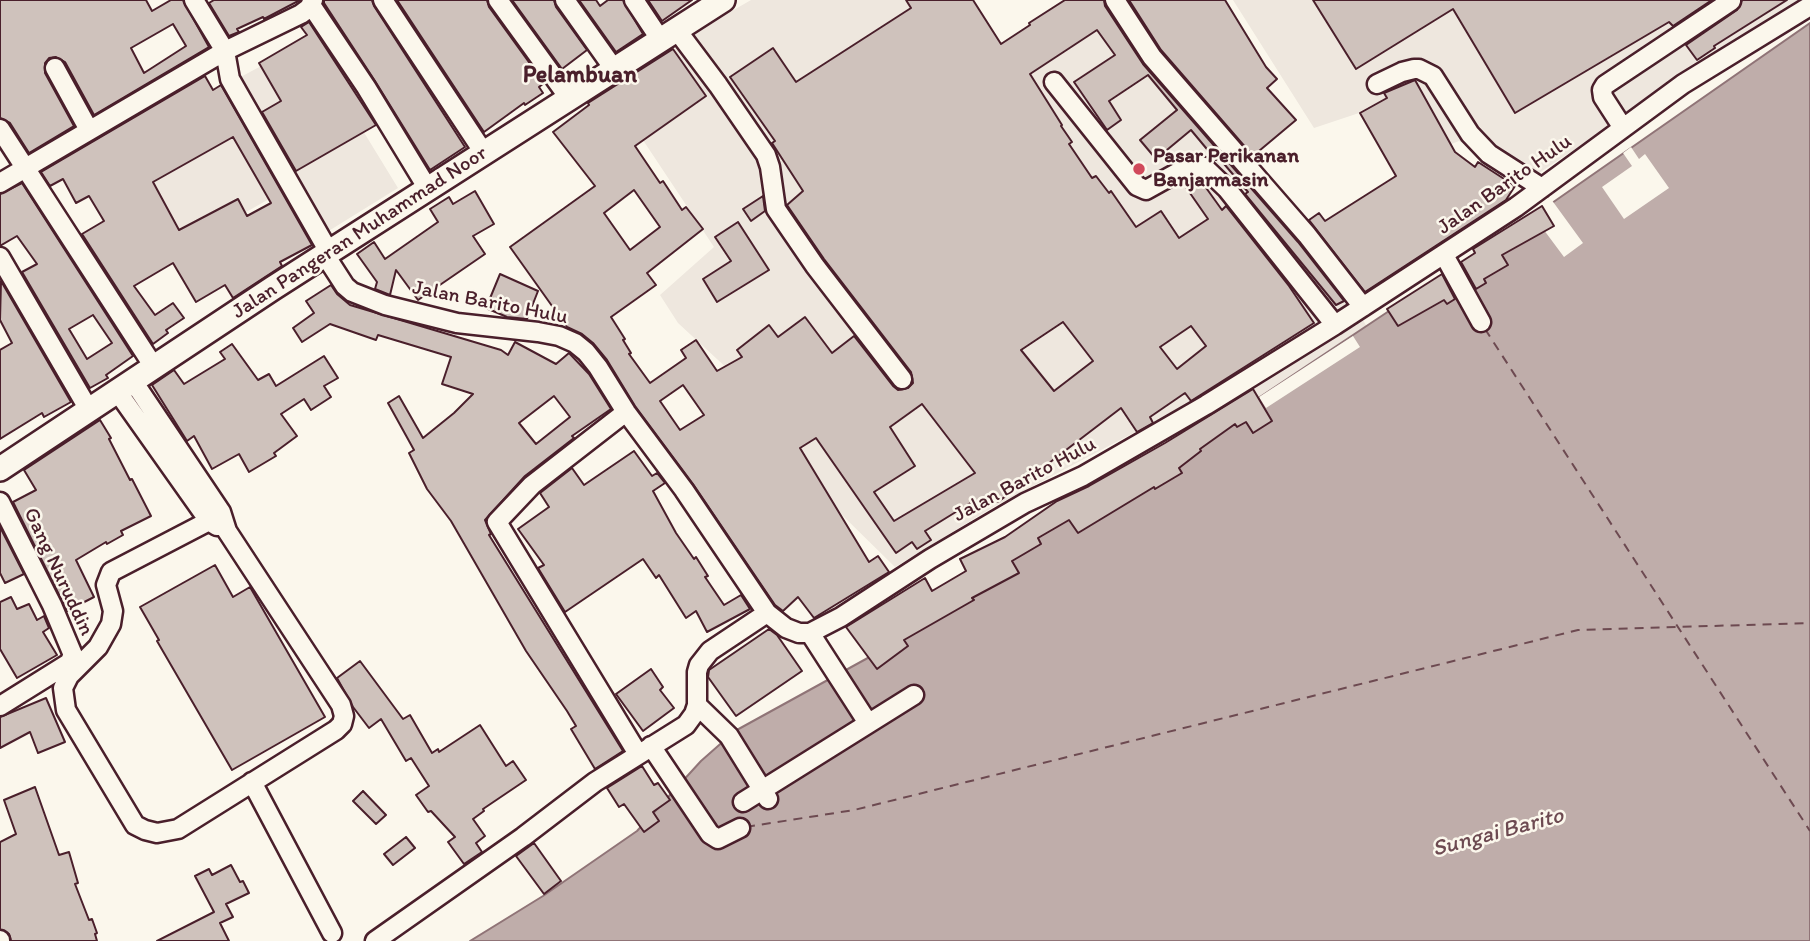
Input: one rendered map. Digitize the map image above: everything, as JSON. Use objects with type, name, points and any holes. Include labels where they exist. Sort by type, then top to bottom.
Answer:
[{"type":"main road","name":"Jalan Pangeran Muhammad Noor","points":[[0,469],[327,253],[668,34],[697,6],[723,0]]},
{"type":"street","name":"Jalan Barito Hulu","points":[[194,0],[225,51],[230,79],[345,286],[352,292],[385,305],[457,323],[538,332],[559,336],[575,343],[598,367],[626,412],[684,490],[766,613],[786,628],[810,633],[831,624],[930,559],[1013,510],[1083,476],[1206,405],[1335,325],[1542,188],[1693,77],[1810,6]]},
{"type":"street","points":[[383,0],[484,153]]},
{"type":"street","points":[[498,0],[569,99]]},
{"type":"street","points":[[565,0],[614,69]]},
{"type":"street","points":[[634,0],[718,85],[766,155],[776,209],[815,266],[902,379]]},
{"type":"street","points":[[1115,0],[1152,57],[1307,235],[1363,307]]},
{"type":"street","points":[[1623,128],[1603,97],[1602,90],[1605,85],[1731,1]]},
{"type":"street","points":[[0,183],[225,51],[301,14],[312,3],[428,188]]},
{"type":"street","points":[[55,68],[89,130]]},
{"type":"street","points":[[1377,85],[1414,69],[1433,76],[1470,134],[1489,154],[1542,188]]},
{"type":"street","points":[[1054,82],[1137,186],[1146,190],[1191,165],[1204,167],[1227,188],[1335,325]]},
{"type":"street","points":[[0,129],[154,367]]},
{"type":"street","points":[[1444,255],[1481,323]]},
{"type":"street","points":[[0,257],[89,410]]},
{"type":"street","points":[[125,386],[227,531],[341,705],[344,716],[342,724],[336,730],[178,828],[157,833],[145,831],[135,825],[66,710],[63,688],[69,676],[98,647],[111,624],[113,611],[106,585],[111,572],[215,517]]},
{"type":"street","points":[[626,412],[532,485],[497,522],[645,750],[710,834],[718,839],[740,828]]},
{"type":"street","name":"Gang Nuruddin","points":[[0,502],[52,605],[73,655],[69,663],[0,706]]},
{"type":"street","points":[[375,941],[523,837],[595,782],[686,725],[697,705],[696,680],[699,665],[710,651],[766,613]]},
{"type":"street","points":[[810,633],[868,723]]},
{"type":"street","points":[[743,802],[765,794],[868,723],[914,695]]},
{"type":"street","points":[[697,705],[729,736],[765,794]]},
{"type":"street","points":[[252,782],[332,933]]},
{"type":"shaded area","points":[[751,0],[937,0],[987,88],[1105,0],[1156,71],[1353,303],[1367,327],[1215,441],[1195,412],[1139,430],[995,506],[895,567],[843,516],[757,396],[678,323],[660,295],[714,247],[619,104],[681,61],[672,43]]},
{"type":"shaded area","points":[[1233,0],[1800,0],[1524,183],[1459,141],[1405,162],[1371,109],[1314,128]]},
{"type":"shaded area","points":[[308,41],[398,188],[327,232],[235,80]]},
{"type":"shaded area","points":[[240,93],[294,185],[161,260],[105,159]]},
{"type":"water","name":"Sungai Barito","points":[[1810,23],[1810,941],[470,941],[543,896],[637,831],[701,761],[735,731],[895,643],[1066,517],[1206,433],[1446,273],[1466,263]]},
{"type":"pier","points":[[1631,147],[1639,159],[1645,154],[1669,188],[1624,219],[1602,187],[1632,166],[1623,153]]},
{"type":"pier","points":[[1551,199],[1583,243],[1564,257],[1532,214]]},
{"type":"pier","points":[[1353,336],[1360,347],[1266,408],[1259,397]]},
{"type":"building","points":[[0,0],[146,0],[152,11],[171,0],[183,0],[209,47],[94,115],[65,62],[56,57],[49,58],[45,63],[45,73],[74,126],[29,153],[10,123],[0,118]],"holes":[[[173,24],[186,46],[144,73],[131,48]]]},
{"type":"building","points":[[214,0],[300,0],[264,19],[263,17],[237,29],[239,32],[229,36],[209,3]]},
{"type":"building","points":[[324,0],[372,0],[465,147],[430,170]]},
{"type":"building","points":[[397,0],[487,0],[489,7],[544,83],[539,87],[543,93],[525,105],[524,103],[484,132]]},
{"type":"building","points":[[512,0],[554,0],[556,7],[587,50],[562,69]]},
{"type":"building","points":[[579,0],[596,0],[600,6],[608,0],[623,0],[643,34],[616,52]]},
{"type":"building","points":[[648,0],[692,0],[662,21]]},
{"type":"building","points":[[906,0],[973,0],[1001,44],[1065,0],[1104,0],[1105,6],[1143,64],[1298,242],[1344,301],[1336,305],[1245,194],[1248,192],[1191,130],[1156,159],[1140,140],[1177,110],[1148,75],[1109,101],[1121,120],[1107,130],[1074,82],[1115,55],[1097,30],[1030,74],[1072,142],[1069,144],[1092,178],[1096,176],[1109,193],[1111,191],[1136,227],[1161,211],[1179,238],[1208,219],[1183,183],[1193,177],[1199,178],[1222,210],[1226,206],[1289,286],[1314,323],[1191,401],[1185,393],[1150,417],[1153,423],[1137,432],[1121,408],[998,502],[996,500],[978,512],[972,502],[925,531],[931,540],[917,549],[912,542],[896,553],[816,438],[800,448],[869,562],[878,556],[889,572],[814,618],[798,597],[783,611],[775,605],[693,484],[635,406],[607,360],[593,343],[567,327],[510,247],[595,186],[553,132],[589,105],[588,103],[673,49],[706,96],[635,146],[682,210],[686,207],[703,229],[647,273],[656,285],[611,317],[625,339],[623,340],[631,353],[629,354],[650,383],[686,358],[681,350],[696,340],[717,371],[742,357],[737,350],[769,325],[778,337],[805,317],[832,353],[854,336],[893,386],[898,390],[908,388],[913,383],[911,372],[824,259],[787,205],[803,191],[772,143],[775,141],[730,77],[773,48],[796,82],[911,8]],"holes":[[[634,190],[660,227],[630,250],[604,213]],[[1063,322],[1093,361],[1054,391],[1021,350]],[[1191,326],[1206,346],[1177,369],[1160,347]],[[683,385],[704,415],[680,430],[660,401]],[[922,404],[975,473],[894,521],[874,492],[915,466],[890,427]]]},
{"type":"building","points":[[1129,0],[1225,0],[1266,67],[1277,79],[1267,88],[1296,120],[1253,156],[1161,50]]},
{"type":"building","points":[[1313,0],[1712,0],[1673,26],[1669,22],[1515,113],[1453,9],[1356,69]]},
{"type":"building","points":[[1742,0],[1787,0],[1714,46],[1715,48],[1697,60],[1686,45],[1737,10]]},
{"type":"building","points":[[309,22],[376,125],[296,171],[262,112],[281,101],[259,63],[307,35],[301,27]]},
{"type":"building","points":[[205,76],[213,90],[221,85],[312,245],[280,262],[282,266],[233,298],[225,285],[196,302],[173,263],[134,286],[155,315],[173,303],[184,318],[166,330],[168,333],[153,344],[82,234],[104,221],[89,196],[76,203],[63,179],[50,186],[41,172]],"holes":[[[233,137],[271,203],[247,216],[238,199],[179,230],[153,182]]]},
{"type":"building","points":[[1415,80],[1455,152],[1475,167],[1478,162],[1515,186],[1506,200],[1365,292],[1309,220],[1319,213],[1325,221],[1396,176],[1360,113],[1387,98],[1384,93]]},
{"type":"building","points":[[22,183],[133,356],[106,375],[108,378],[90,388],[22,272],[37,264],[17,236],[0,246],[0,194]],"holes":[[[93,315],[112,343],[87,359],[69,329]]]},
{"type":"building","points":[[475,191],[494,224],[473,236],[485,254],[418,300],[396,270],[390,295],[375,289],[377,282],[357,254],[374,242],[385,259],[438,222],[430,209],[449,197],[453,204]]},
{"type":"building","points":[[763,196],[765,211],[751,221],[743,209]]},
{"type":"building","points":[[1542,206],[1554,226],[1502,255],[1508,265],[1484,279],[1486,283],[1476,289],[1461,262],[1475,253],[1473,249]]},
{"type":"building","points":[[738,222],[769,270],[717,302],[703,279],[731,261],[715,237]]},
{"type":"building","points":[[500,274],[538,291],[527,319],[507,317],[486,308]]},
{"type":"building","points":[[1442,274],[1455,299],[1447,304],[1444,300],[1398,326],[1387,309]]},
{"type":"building","points":[[1,281],[71,402],[44,417],[42,413],[0,439],[0,350],[12,343],[0,320]]},
{"type":"building","points":[[331,285],[350,305],[501,350],[508,355],[515,342],[556,364],[569,353],[589,374],[611,409],[572,436],[574,438],[525,476],[485,520],[491,534],[489,535],[623,751],[595,769],[571,729],[576,726],[526,651],[451,521],[427,489],[409,453],[414,450],[388,403],[399,396],[423,438],[473,394],[442,384],[451,357],[378,335],[376,340],[330,324],[302,342],[293,328],[314,313],[306,301]],"holes":[[[554,396],[570,417],[536,444],[519,423]]]},
{"type":"building","points":[[232,344],[258,380],[269,374],[276,386],[324,356],[338,378],[324,386],[331,397],[311,410],[304,399],[281,414],[297,436],[274,453],[276,456],[249,472],[239,454],[212,469],[194,436],[187,441],[152,385],[174,370],[184,384],[225,359],[220,352]]},
{"type":"building","points":[[1253,389],[1272,421],[1253,433],[1246,422],[1237,427],[1235,424],[1179,468],[1182,473],[1155,489],[1154,487],[1078,533],[1069,520],[1038,538],[1041,544],[1012,561],[1019,573],[904,640],[908,646],[877,669],[846,627],[925,578],[932,591],[966,571],[960,559],[1005,537],[1057,501],[1165,443]]},
{"type":"building","points":[[100,420],[151,516],[121,531],[123,535],[76,560],[94,597],[67,611],[13,502],[36,490],[24,470]]},
{"type":"building","points":[[634,451],[652,476],[657,473],[665,483],[653,491],[676,533],[694,559],[696,557],[708,576],[705,577],[724,605],[741,595],[750,609],[707,632],[696,611],[686,618],[659,575],[656,578],[643,559],[565,612],[538,568],[544,565],[518,529],[549,507],[540,493],[572,468],[584,485]]},
{"type":"building","points":[[0,527],[24,574],[5,583],[0,573]]},
{"type":"building","points":[[215,565],[233,597],[250,587],[325,717],[232,770],[140,607]]},
{"type":"building","points":[[11,597],[17,609],[29,604],[37,620],[44,616],[49,628],[43,632],[57,655],[17,678],[0,649],[0,602]]},
{"type":"building","points":[[769,629],[777,635],[802,671],[736,716],[708,677],[709,670]]},
{"type":"building","points":[[360,661],[403,719],[410,715],[432,753],[438,749],[439,752],[480,725],[506,766],[513,761],[526,780],[483,809],[484,811],[473,819],[485,836],[476,843],[482,852],[464,864],[448,842],[455,837],[431,811],[428,812],[416,795],[429,786],[411,758],[406,761],[381,719],[369,728],[353,707],[337,678]]},
{"type":"building","points":[[651,669],[663,687],[660,690],[674,708],[643,731],[616,694]]},
{"type":"building","points":[[46,698],[65,742],[38,753],[30,732],[0,748],[0,717]]},
{"type":"building","points":[[642,766],[654,785],[658,783],[670,800],[653,812],[659,821],[644,832],[624,804],[619,807],[607,788]]},
{"type":"building","points":[[35,787],[59,855],[69,852],[78,883],[75,884],[89,920],[92,919],[97,941],[11,941],[9,934],[0,929],[0,842],[16,834],[4,800]]},
{"type":"building","points":[[363,791],[386,815],[376,824],[353,801]]},
{"type":"building","points":[[406,837],[415,848],[393,865],[384,854]]},
{"type":"building","points":[[534,843],[561,881],[544,894],[516,856]]},
{"type":"building","points":[[231,865],[249,893],[226,904],[233,917],[220,923],[229,941],[157,941],[214,912],[195,876],[209,869],[212,875]]},
{"type":"ferry route","points":[[1485,329],[1810,831]]},
{"type":"ferry route","points":[[746,827],[854,810],[1578,630],[1810,623]]},
{"type":"place","name":"Pasar Perikanan Banjarmasin","points":[[1139,169]]},
{"type":"district","name":"Pelambuan","points":[[580,76]]}]
